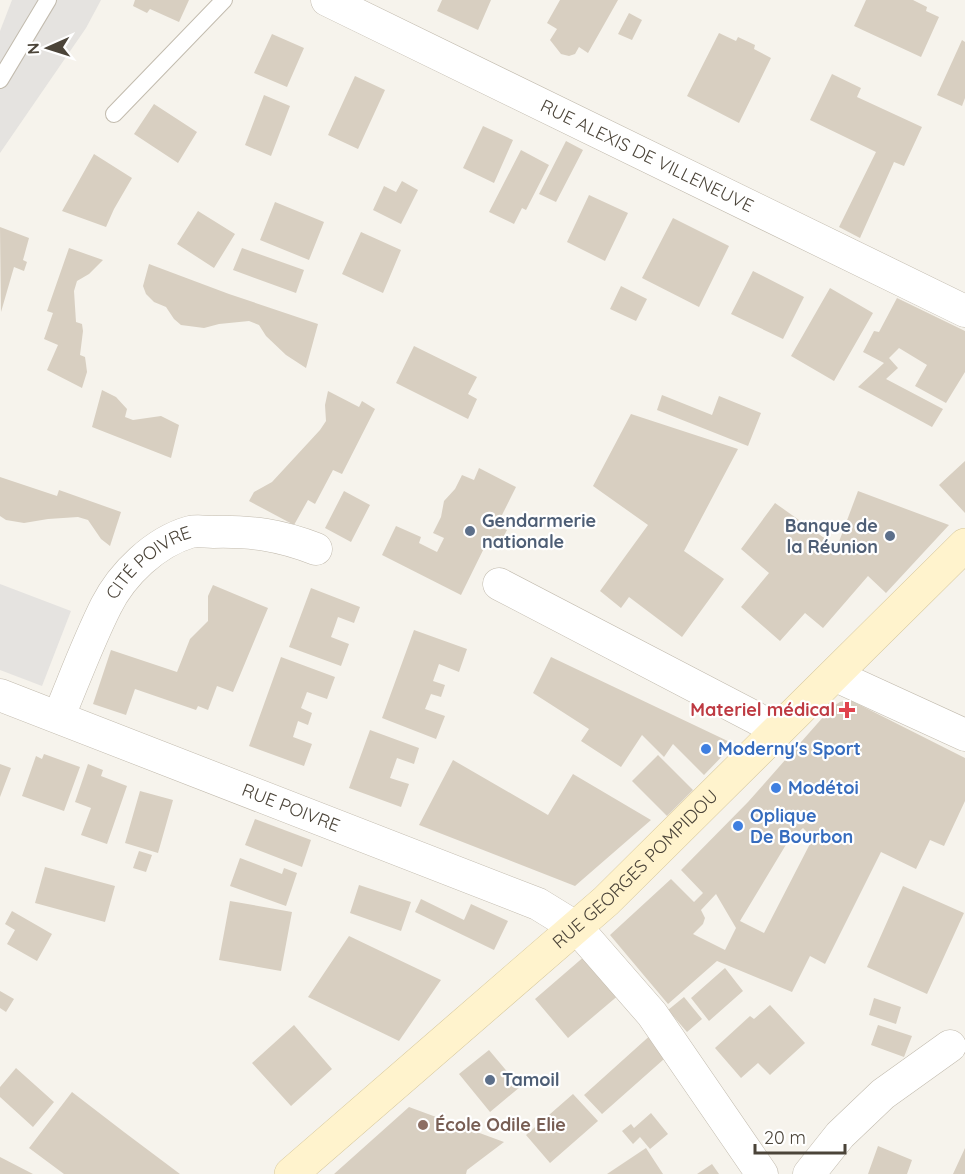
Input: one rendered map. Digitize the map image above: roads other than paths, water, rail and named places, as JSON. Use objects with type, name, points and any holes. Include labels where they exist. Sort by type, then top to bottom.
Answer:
[{"type":"main road","name":"RUE GEORGES POMPIDOU","points":[[291,1174],[577,928],[965,545]]},
{"type":"street","name":"RUE ALEXIS DE VILLENEUVE","points":[[327,0],[965,311]]},
{"type":"street","name":"CITÉ POIVRE","points":[[59,716],[106,605],[124,580],[145,558],[168,542],[192,532],[240,531],[287,538],[316,549]]},
{"type":"street","points":[[499,584],[777,731]]},
{"type":"street","points":[[834,675],[965,735]]},
{"type":"street","name":"RUE POIVRE","points":[[0,694],[538,904],[577,928],[652,1014],[762,1174]]},
{"type":"street","points":[[809,1174],[840,1135],[883,1094],[950,1046]]},
{"type":"lane","points":[[0,80],[48,0]]},
{"type":"lane","points":[[114,114],[224,0]]},
{"type":"place","name":"Gendarmerie nationale","points":[[470,531]]},
{"type":"place","name":"Banque de la Réunion","points":[[890,536]]},
{"type":"place","name":"Materiel médical","points":[[847,710]]},
{"type":"place","name":"Moderny's Sport","points":[[706,749]]},
{"type":"place","name":"Modétoi","points":[[776,788]]},
{"type":"place","name":"Oplique De Bourbon","points":[[738,826]]},
{"type":"place","name":"Tamoil","points":[[490,1080]]},
{"type":"place","name":"École Odile Elie","points":[[423,1125]]}]
